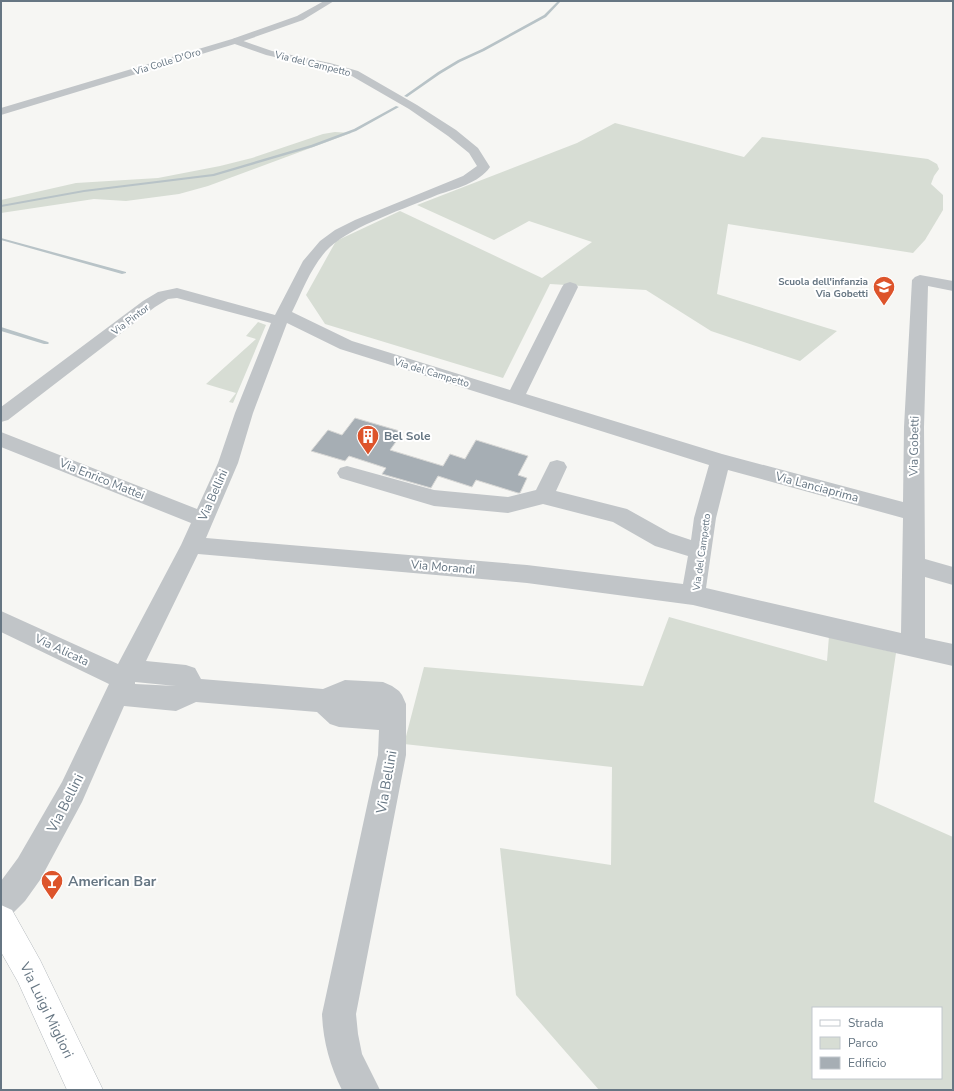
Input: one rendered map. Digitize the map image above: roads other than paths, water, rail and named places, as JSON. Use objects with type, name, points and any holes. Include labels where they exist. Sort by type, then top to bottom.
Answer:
[{"type":"main road","name":"Via Luigi Migliori","points":[[3,923],[86,1090]]},
{"type":"street","name":"Via Colle D'Oro","points":[[1,112],[235,41],[300,18],[330,1]]},
{"type":"street","name":"Via del Campetto","points":[[235,41],[269,53],[330,66],[354,73],[413,107],[452,133],[474,151],[484,167],[468,179],[360,223],[340,233],[325,244],[310,261],[281,317],[346,345],[720,461],[705,518],[693,595],[829,628],[953,655]]},
{"type":"street","name":"Via Gobetti","points":[[914,646],[914,427],[920,280],[953,286]]},
{"type":"street","points":[[515,398],[570,288]]},
{"type":"street","name":"Via Pintor","points":[[1,416],[149,304],[164,295],[176,293],[281,317]]},
{"type":"street","name":"Via Bellini","points":[[3,923],[14,890],[43,845],[72,792],[123,681],[192,545],[202,519],[228,463],[244,413],[281,317]]},
{"type":"street","name":"Via Enrico Mattei","points":[[1,439],[202,519]]},
{"type":"street","name":"Via Lanciaprima","points":[[720,461],[913,513]]},
{"type":"street","points":[[544,496],[558,467]]},
{"type":"street","points":[[347,473],[434,498],[508,505],[544,496],[619,515],[663,540],[700,551]]},
{"type":"street","name":"Via Morandi","points":[[192,545],[527,574],[693,595]]},
{"type":"street","points":[[914,565],[953,576]]},
{"type":"street","name":"Via Alicata","points":[[1,621],[123,681]]},
{"type":"street","name":"Via Bellini","points":[[123,681],[176,699],[194,690],[323,701],[339,715],[393,718],[392,755],[339,1014],[343,1049],[353,1076],[362,1090]]},
{"type":"waterway","points":[[406,96],[459,61],[483,50],[545,16],[560,1]]},
{"type":"waterway","points":[[1,206],[84,191],[213,175],[312,146],[355,130],[397,107]]},
{"type":"waterway","points":[[1,239],[124,273]]},
{"type":"waterway","points":[[1,329],[46,343]]},
{"type":"place","name":"Scuola dell'infanzia Via Gobetti","points":[[884,306]]},
{"type":"place","name":"Bel Sole","points":[[368,456]]},
{"type":"place","name":"American Bar","points":[[52,900]]}]
